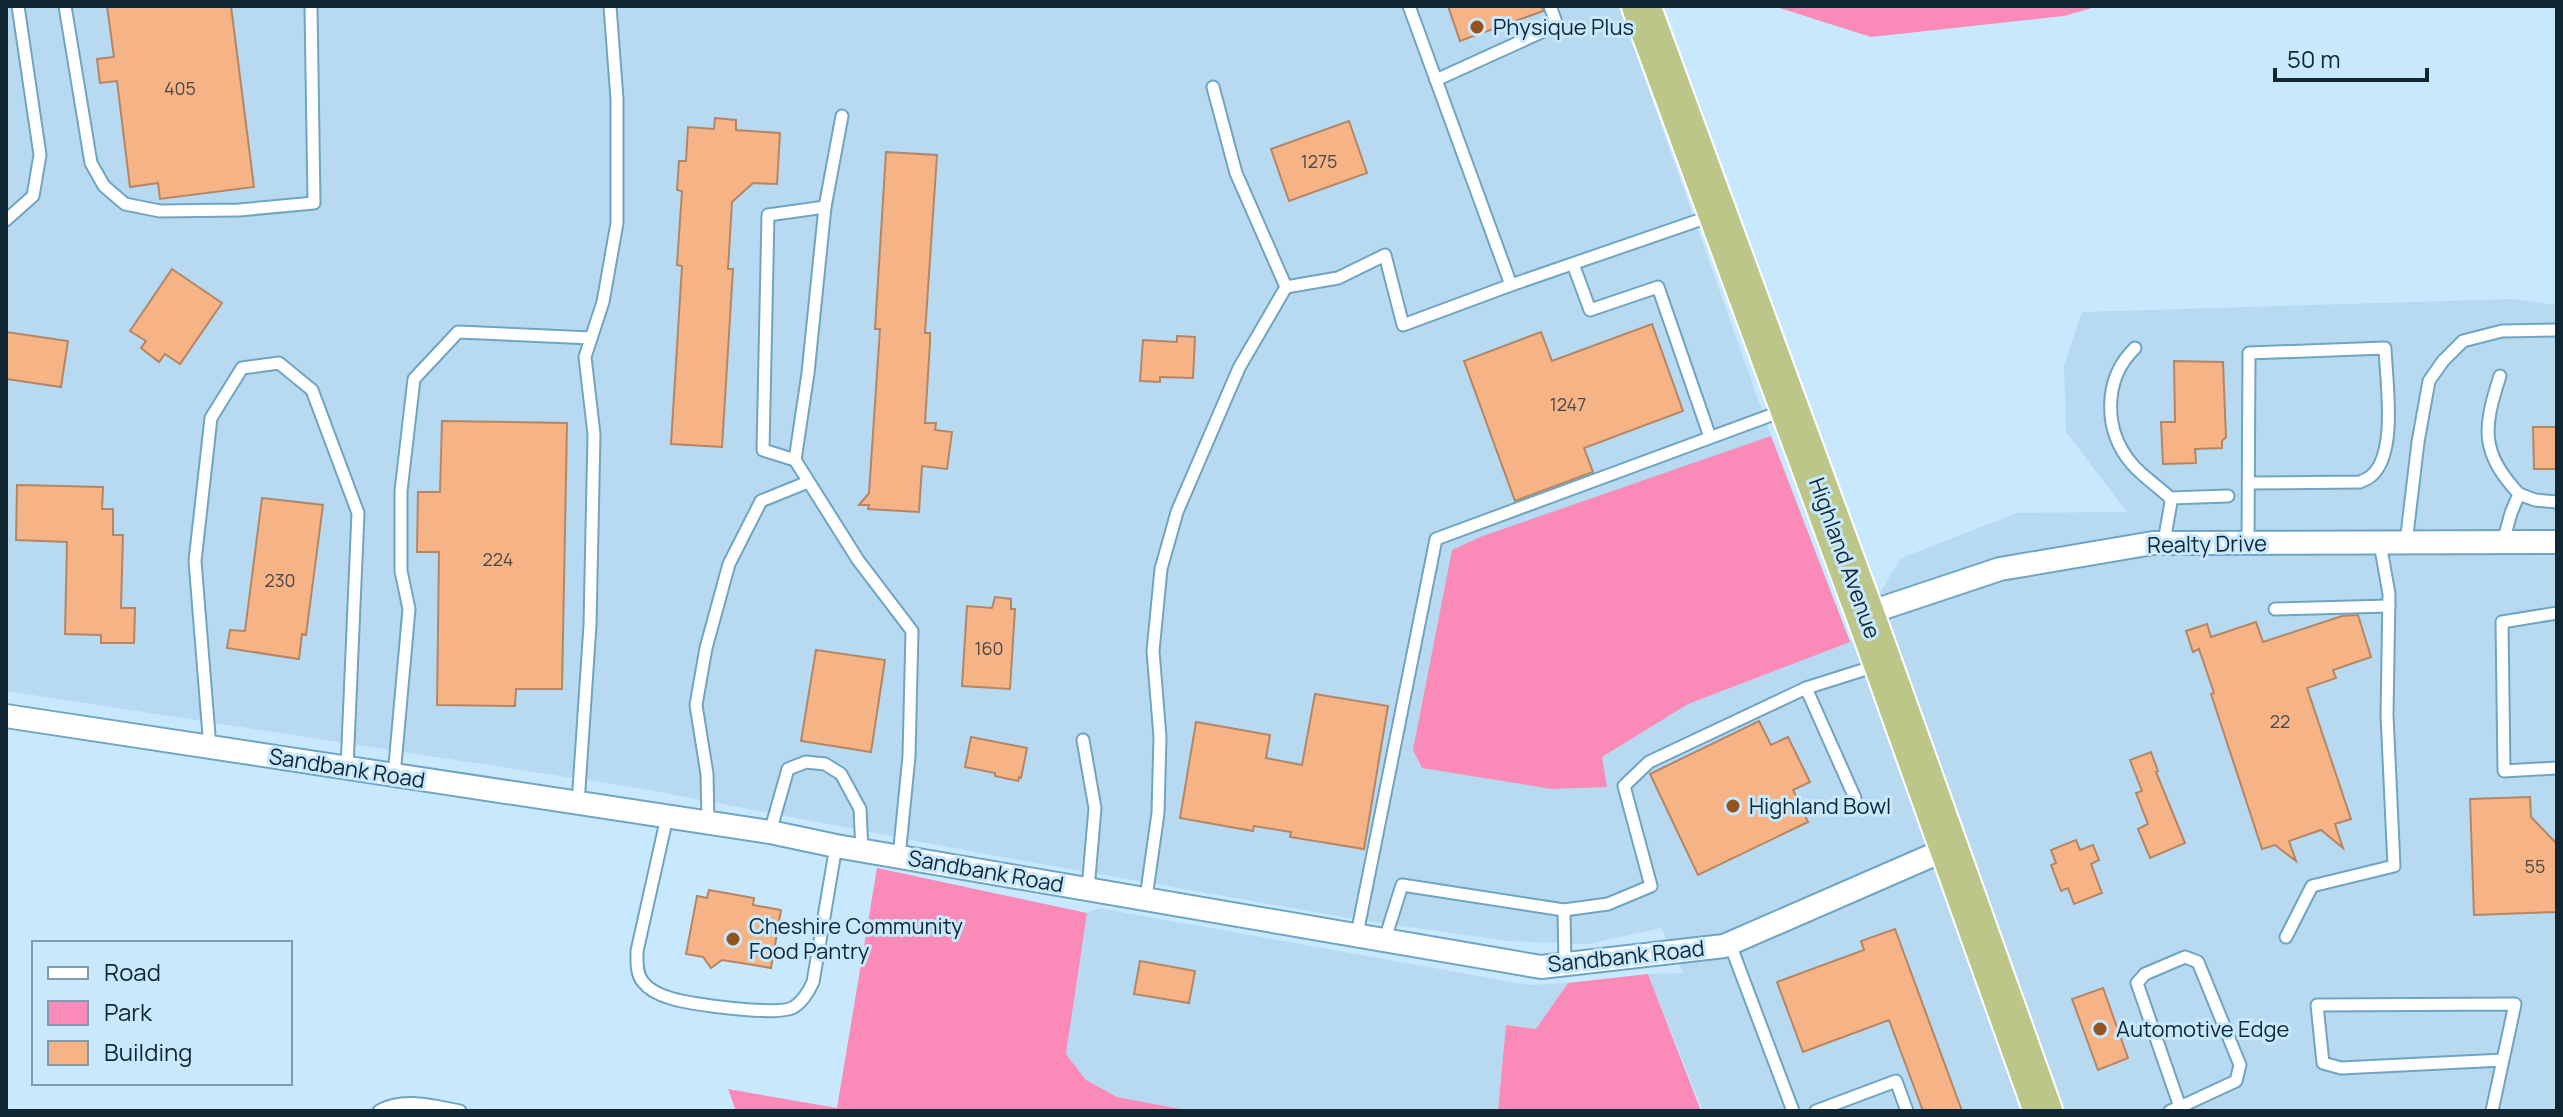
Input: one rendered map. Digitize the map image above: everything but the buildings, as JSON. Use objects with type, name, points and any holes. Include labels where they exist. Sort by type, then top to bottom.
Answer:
[{"type":"highway","name":"Highland Avenue","points":[[1641,6],[1865,614],[2043,1111]]},
{"type":"street","name":"Realty Drive","points":[[1865,614],[2000,569],[2164,542],[2557,542]]},
{"type":"street","name":"Sandbank Road","points":[[6,716],[770,832],[862,851],[1541,967],[1730,944],[1949,848]]},
{"type":"lane","points":[[6,220],[33,196],[40,155],[18,6]]},
{"type":"lane","points":[[65,6],[91,163],[104,186],[125,204],[176,211],[239,210],[314,203],[311,6]]},
{"type":"lane","points":[[578,804],[590,625],[594,434],[585,357],[603,302],[617,223],[617,99],[610,6]]},
{"type":"lane","points":[[1409,6],[1511,285]]},
{"type":"lane","points":[[1436,80],[1557,25],[1550,6]]},
{"type":"lane","points":[[1213,87],[1236,173],[1286,287]]},
{"type":"lane","points":[[842,116],[825,207],[808,373],[795,460],[858,560],[912,631],[909,756],[899,857]]},
{"type":"lane","points":[[795,460],[763,450],[768,215],[825,207]]},
{"type":"lane","points":[[1286,287],[1338,278],[1385,255],[1403,325],[1718,214]]},
{"type":"lane","points":[[1573,264],[1590,310],[1658,287],[1710,437]]},
{"type":"lane","points":[[1146,898],[1158,813],[1160,737],[1153,651],[1161,569],[1177,512],[1239,368],[1286,287]]},
{"type":"lane","points":[[2406,543],[2429,381],[2443,361],[2463,341],[2502,331],[2557,330]]},
{"type":"lane","points":[[394,776],[409,609],[401,571],[401,491],[414,379],[458,332],[591,338]]},
{"type":"lane","points":[[2135,348],[2119,365],[2114,381],[2111,415],[2118,443],[2131,464],[2170,498],[2228,496]]},
{"type":"lane","points":[[2248,543],[2249,353],[2385,348],[2386,442],[2381,463],[2371,477],[2360,482],[2249,483]]},
{"type":"lane","points":[[210,748],[195,561],[211,418],[242,368],[279,363],[312,390],[358,513],[347,768]]},
{"type":"lane","points":[[2500,376],[2487,422],[2488,443],[2495,463],[2519,494],[2535,500],[2557,502]]},
{"type":"lane","points":[[1357,934],[1436,539],[1789,408]]},
{"type":"lane","points":[[708,824],[707,774],[696,705],[706,648],[729,564],[761,501],[808,482]]},
{"type":"lane","points":[[2503,542],[2519,494]]},
{"type":"lane","points":[[2164,542],[2170,498]]},
{"type":"lane","points":[[2286,937],[2312,886],[2394,866],[2387,715],[2389,594],[2380,543]]},
{"type":"lane","points":[[2275,609],[2389,606]]},
{"type":"lane","points":[[2557,613],[2502,622],[2502,637],[2504,771],[2557,768]]},
{"type":"lane","points":[[1385,939],[1402,885],[1564,910],[1608,904],[1651,886],[1624,786],[1649,762],[1806,688],[1883,664]]},
{"type":"lane","points":[[1806,688],[1855,798]]},
{"type":"lane","points":[[1083,740],[1095,808],[1088,889]]},
{"type":"lane","points":[[770,832],[788,769],[806,762],[825,764],[841,774],[860,809],[862,851]]},
{"type":"lane","points":[[667,817],[637,951],[643,982],[656,993],[673,999],[767,1011],[793,1008],[813,982],[836,846]]},
{"type":"lane","points":[[1564,910],[1565,964]]},
{"type":"lane","points":[[1730,944],[1793,1111]]},
{"type":"lane","points":[[2185,957],[2198,962],[2240,1065],[2236,1081],[2175,1109],[2137,983],[2145,974],[2185,957]]},
{"type":"lane","points":[[2492,1111],[2503,1060],[2515,1004],[2317,1005],[2323,1063],[2341,1068],[2503,1060]]},
{"type":"lane","points":[[1816,1111],[1896,1081],[1907,1111]]},
{"type":"lane","points":[[379,1111],[391,1104],[424,1104],[460,1111]]},
{"type":"shaded area","points":[[6,6],[1619,6],[1771,436],[1850,641],[1901,558],[2017,513],[2127,512],[2066,432],[2064,365],[2082,312],[2513,299],[2557,305],[2557,1111],[1703,1111],[1648,974],[1683,973],[1661,928],[1588,944],[1507,941],[1360,920],[974,852],[638,788],[6,691]]},
{"type":"shaded area","points":[[1099,908],[1529,985],[1568,983],[1536,1029],[1506,1026],[1498,1111],[1191,1111],[1117,1097],[1086,1080],[1066,1054],[1087,913]]},
{"type":"green space","points":[[1773,6],[2099,6],[2064,16],[1871,37]]},
{"type":"green space","points":[[1771,436],[1850,642],[1688,704],[1602,757],[1607,787],[1552,789],[1422,768],[1413,750],[1452,550],[1480,537]]},
{"type":"green space","points":[[877,868],[1087,913],[1066,1054],[1086,1080],[1117,1097],[1191,1111],[736,1111],[728,1089],[837,1108]]},
{"type":"green space","points":[[1648,974],[1701,1111],[1498,1111],[1506,1025],[1536,1029],[1568,983]]},
{"type":"place","name":"Physique Plus","points":[[1477,27]]},
{"type":"place","name":"Highland Bowl","points":[[1733,806]]},
{"type":"place","name":"Cheshire Community Food Pantry","points":[[733,939]]},
{"type":"place","name":"Automotive Edge","points":[[2100,1029]]}]
